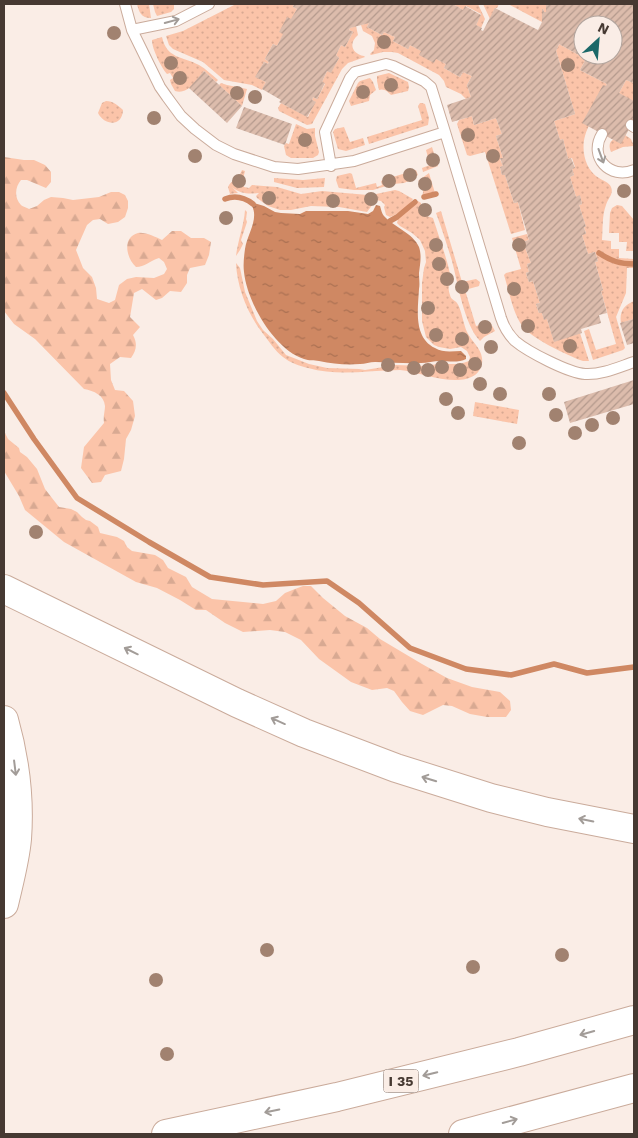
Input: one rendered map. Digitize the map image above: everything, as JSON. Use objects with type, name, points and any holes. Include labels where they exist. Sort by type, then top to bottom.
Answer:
[{"type":"highway","points":[[4,589],[237,703],[304,733],[396,768],[491,798],[546,812],[634,829]]},
{"type":"highway","points":[[4,720],[15,764],[18,802],[17,839],[11,877],[4,904]]},
{"type":"highway","name":"I 35","points":[[166,1134],[337,1097],[520,1052],[634,1020]]},
{"type":"highway","points":[[463,1134],[634,1088]]},
{"type":"lane","points":[[125,4],[132,30],[160,87],[167,97],[181,116],[195,129],[216,145],[234,154],[274,167],[298,169],[331,166],[354,161],[445,132]]},
{"type":"lane","points":[[132,30],[176,20],[209,4]]},
{"type":"lane","points":[[331,166],[325,132],[350,78],[355,72],[386,64],[424,81],[431,86],[505,329],[516,341],[529,350],[574,372],[586,374],[599,373],[634,362]]},
{"type":"lane","points":[[602,134],[598,146],[598,154],[602,162],[615,172],[624,173],[634,170]]},
{"type":"green space","points":[[137,4],[149,4],[151,18],[141,14]]},
{"type":"green space","points":[[153,4],[174,4],[174,9],[171,12],[157,16]]},
{"type":"green space","points":[[236,4],[294,4],[293,7],[297,9],[277,46],[273,44],[265,59],[269,62],[268,64],[264,62],[256,77],[266,82],[262,90],[252,85],[224,80],[203,62],[173,49],[169,45],[166,36],[183,31]]},
{"type":"green space","points":[[453,4],[478,4],[485,19],[481,28],[476,25],[481,14],[466,6],[463,10]]},
{"type":"green space","points":[[483,4],[499,4],[490,19]]},
{"type":"green space","points":[[508,4],[546,4],[546,12],[542,9],[542,22]]},
{"type":"green space","points":[[369,23],[367,27],[382,35],[384,32],[395,37],[393,41],[408,49],[410,45],[446,64],[444,68],[460,77],[463,72],[472,76],[467,85],[471,97],[466,99],[461,94],[446,87],[439,75],[398,53],[383,52],[371,55],[375,43],[372,36],[363,31],[361,25]]},
{"type":"green space","points":[[356,26],[358,35],[352,45],[354,51],[365,57],[348,63],[342,69],[312,124],[307,125],[279,111],[278,108],[281,103],[308,117],[315,102],[312,100],[313,97],[317,99],[325,84],[322,82],[327,71],[331,72],[339,58],[336,55],[341,45],[345,47],[353,32],[349,30],[350,28]]},
{"type":"green space","points":[[162,37],[164,44],[171,53],[199,65],[218,80],[216,82],[204,71],[188,89],[180,92],[175,91],[170,80],[173,78],[162,67],[152,44],[152,40]]},
{"type":"green space","points":[[559,44],[573,52],[573,65],[583,65],[580,70],[607,84],[588,120],[591,121],[585,136],[584,153],[590,170],[609,184],[612,189],[604,213],[602,240],[611,241],[611,249],[619,249],[619,258],[634,259],[634,268],[627,268],[626,293],[616,317],[625,348],[593,360],[584,331],[589,329],[596,350],[616,344],[601,291],[603,290],[595,262],[598,261],[595,252],[588,254],[582,235],[586,233],[584,227],[586,227],[579,205],[582,204],[580,196],[576,197],[570,177],[574,175],[572,169],[575,167],[572,158],[568,159],[563,139],[560,140],[554,121],[575,114],[556,51]]},
{"type":"green space","points":[[389,73],[408,82],[408,91],[391,95],[384,90],[379,90],[377,76]]},
{"type":"green space","points":[[370,78],[376,90],[370,95],[369,101],[351,106],[349,101],[358,83]]},
{"type":"green space","points":[[626,80],[634,83],[634,110],[626,109],[619,93]]},
{"type":"green space","points":[[221,83],[247,89],[242,106],[219,85]]},
{"type":"green space","points":[[106,101],[118,105],[123,110],[120,120],[112,123],[108,122],[98,113],[102,103]]},
{"type":"green space","points":[[420,103],[425,104],[429,118],[428,125],[369,144],[367,137],[422,120],[418,106]]},
{"type":"green space","points":[[472,116],[474,125],[496,118],[502,134],[496,136],[503,158],[500,159],[503,166],[500,167],[502,175],[505,175],[514,203],[518,202],[525,230],[511,234],[485,152],[467,155],[457,124],[459,120]]},
{"type":"green space","points":[[296,124],[307,129],[315,128],[319,152],[313,158],[291,158],[286,155],[284,146],[286,143],[289,144]]},
{"type":"green space","points":[[344,127],[350,142],[363,138],[365,145],[346,151],[338,149],[333,132],[335,129]]},
{"type":"green space","points":[[625,135],[631,139],[634,146],[623,147],[611,152],[610,145],[612,140]]},
{"type":"green space","points":[[432,147],[438,166],[423,172],[422,168],[430,165],[426,150]]},
{"type":"green space","points":[[4,157],[34,160],[45,165],[51,172],[51,182],[46,188],[27,180],[21,180],[19,183],[16,192],[17,199],[21,205],[29,209],[51,197],[73,200],[99,197],[111,192],[119,192],[125,195],[128,201],[128,208],[125,217],[118,222],[108,224],[100,219],[93,220],[87,225],[76,250],[83,268],[92,277],[97,299],[109,303],[115,300],[119,285],[127,279],[136,277],[154,278],[164,274],[167,269],[164,262],[159,258],[136,267],[130,258],[127,248],[133,235],[144,233],[162,240],[172,231],[181,231],[191,238],[204,238],[211,242],[205,265],[190,268],[187,275],[187,283],[181,292],[170,291],[162,298],[156,300],[142,289],[134,293],[130,317],[140,327],[133,335],[136,341],[135,350],[131,358],[120,357],[110,364],[111,380],[115,390],[124,391],[133,401],[135,416],[126,439],[121,471],[105,475],[101,482],[92,483],[81,468],[84,447],[104,423],[105,406],[103,399],[95,392],[84,389],[35,339],[14,324],[4,311]]},
{"type":"green space","points":[[242,170],[245,171],[242,183],[244,187],[249,188],[252,185],[277,187],[301,194],[322,191],[368,195],[395,190],[413,199],[403,210],[390,217],[386,215],[385,205],[381,201],[376,200],[367,212],[339,207],[311,206],[280,210],[268,206],[257,198],[256,196],[259,193],[245,193],[232,187],[238,193],[230,194],[228,187]]},
{"type":"green space","points":[[416,170],[418,175],[411,180],[373,190],[339,188],[336,180],[337,176],[350,173],[356,188],[376,183],[377,187],[382,185],[381,181]]},
{"type":"green space","points":[[429,173],[435,193],[422,197],[423,188],[418,181]]},
{"type":"green space","points":[[274,178],[303,180],[325,178],[324,187],[297,188],[274,182]]},
{"type":"green space","points":[[418,201],[421,203],[421,211],[424,215],[433,218],[449,269],[451,297],[458,305],[467,332],[481,354],[482,365],[480,370],[467,379],[458,380],[448,380],[400,370],[331,372],[298,365],[280,355],[251,316],[238,281],[236,263],[240,268],[245,292],[257,321],[286,355],[309,364],[327,368],[365,370],[396,365],[424,366],[460,364],[469,361],[470,357],[467,351],[461,347],[450,349],[439,347],[426,337],[422,321],[422,283],[426,262],[425,251],[420,240],[397,223],[398,219]]},
{"type":"green space","points":[[617,205],[622,206],[634,220],[634,251],[626,251],[627,242],[619,242],[619,233],[609,233],[610,213],[612,208]]},
{"type":"green space","points":[[245,210],[247,212],[247,222],[241,240],[243,244],[236,256],[238,244]]},
{"type":"green space","points":[[441,211],[462,282],[476,279],[480,282],[479,286],[465,290],[476,326],[490,322],[495,331],[480,341],[474,334],[462,303],[452,261],[436,213]]},
{"type":"green space","points":[[527,234],[529,240],[523,242],[531,263],[527,264],[529,272],[526,273],[529,282],[533,281],[540,303],[536,304],[539,313],[542,313],[544,319],[547,319],[554,341],[580,333],[589,361],[577,359],[541,341],[523,327],[517,316],[504,275],[521,269],[512,238]]},
{"type":"green space","points":[[634,301],[634,319],[621,323],[623,309]]},
{"type":"green space","points":[[475,402],[519,410],[517,424],[473,416]]},
{"type":"green space","points":[[4,431],[8,439],[19,448],[20,452],[37,469],[45,489],[59,507],[77,512],[98,527],[100,533],[117,537],[124,541],[132,551],[155,555],[163,560],[168,568],[186,577],[192,587],[212,599],[263,604],[276,601],[285,593],[303,586],[311,586],[345,616],[422,664],[447,678],[472,687],[500,692],[510,701],[511,710],[506,717],[487,717],[470,714],[452,706],[443,705],[423,715],[410,711],[394,691],[387,688],[372,690],[351,682],[319,659],[301,640],[285,632],[270,630],[243,632],[206,610],[196,610],[157,588],[136,582],[64,542],[25,510],[4,471]]},
{"type":"water","points":[[254,203],[275,212],[300,214],[306,211],[348,211],[368,214],[373,211],[376,205],[380,206],[384,216],[408,234],[419,247],[421,257],[418,322],[423,337],[438,350],[461,351],[466,356],[466,359],[423,363],[375,362],[334,364],[308,360],[293,354],[282,345],[264,323],[250,297],[246,284],[244,258],[253,222],[254,211],[252,206]]},
{"type":"building","points":[[294,4],[453,4],[463,10],[465,6],[481,15],[476,25],[482,28],[481,30],[483,31],[495,8],[538,30],[542,22],[542,9],[546,12],[546,4],[634,4],[634,83],[626,80],[619,93],[634,101],[634,120],[621,144],[582,123],[603,85],[606,86],[607,84],[580,70],[583,65],[623,65],[623,15],[573,15],[573,52],[559,44],[556,51],[575,114],[554,121],[560,140],[563,139],[568,159],[571,158],[575,168],[572,169],[574,175],[570,177],[576,197],[580,195],[582,204],[579,205],[586,227],[584,227],[586,234],[582,235],[588,254],[595,252],[598,261],[595,262],[607,313],[599,315],[601,323],[581,329],[582,333],[554,342],[547,319],[544,320],[542,313],[539,313],[536,304],[540,303],[533,281],[529,282],[526,273],[529,272],[527,264],[531,263],[523,242],[529,240],[518,202],[514,203],[505,175],[502,175],[500,167],[503,166],[500,158],[503,158],[496,136],[502,134],[496,118],[474,125],[472,116],[452,122],[447,105],[471,97],[467,85],[472,76],[463,72],[460,77],[444,68],[446,64],[436,59],[434,63],[419,55],[421,51],[410,45],[408,49],[393,41],[395,37],[384,32],[382,35],[367,27],[369,23],[350,28],[349,30],[353,32],[345,47],[341,45],[336,55],[339,58],[331,73],[327,71],[322,82],[325,83],[317,99],[313,97],[312,100],[316,102],[307,117],[279,102],[281,100],[262,89],[266,82],[255,77],[264,62],[268,64],[269,62],[265,59],[273,44],[277,46],[283,34],[279,32],[287,17],[291,19],[297,9],[293,7]]},
{"type":"building","points":[[204,71],[242,106],[227,123],[189,88]]},
{"type":"building","points":[[244,107],[292,124],[285,145],[236,128]]},
{"type":"building","points":[[634,319],[634,343],[627,345],[620,323]]},
{"type":"building","points":[[634,380],[634,404],[570,423],[564,402]]},
{"type":"waterway","points":[[424,197],[436,194]]},
{"type":"waterway","points":[[225,199],[239,197],[253,204]]},
{"type":"waterway","points":[[390,221],[415,202]]},
{"type":"waterway","points":[[599,253],[616,262],[634,264]]},
{"type":"waterway","points":[[4,393],[34,439],[77,498],[210,577],[263,585],[327,581],[359,603],[410,648],[466,669],[511,675],[554,664],[587,673],[634,667]]}]
